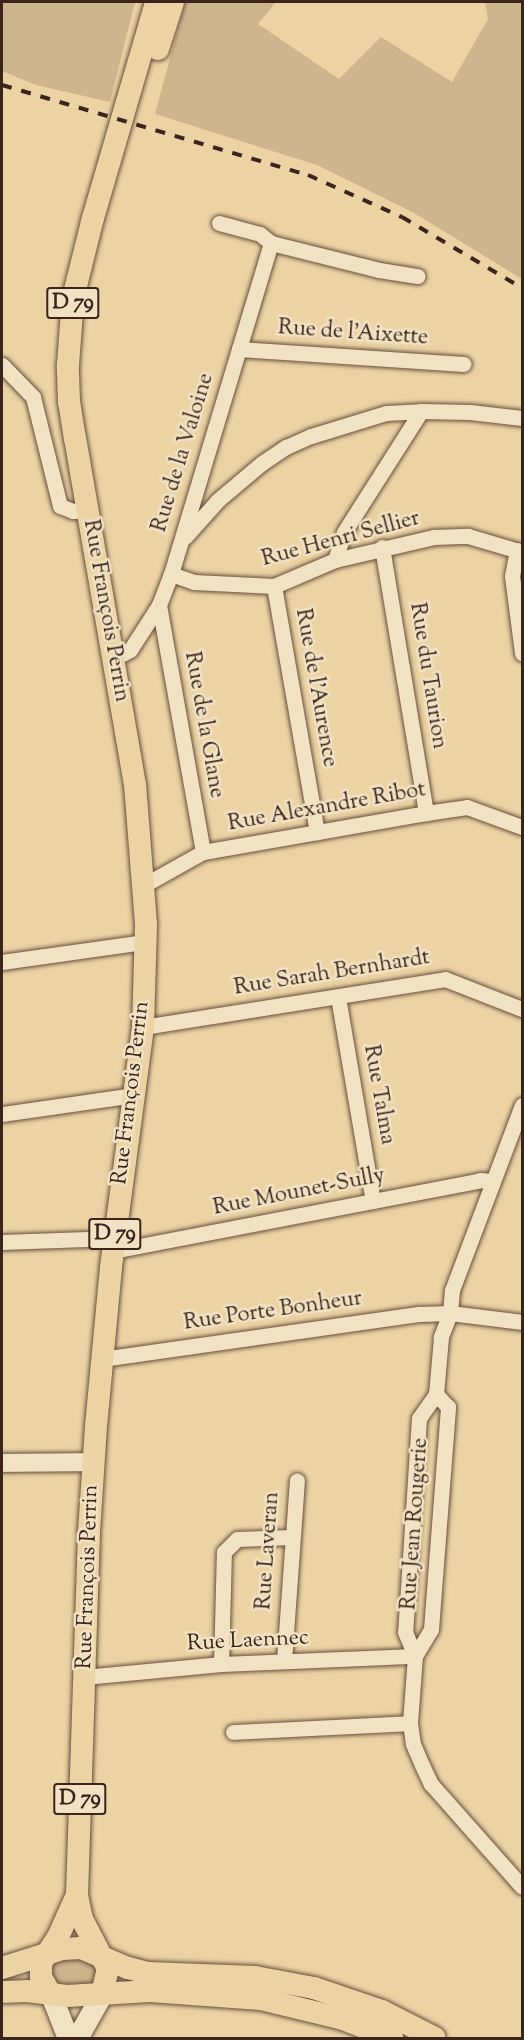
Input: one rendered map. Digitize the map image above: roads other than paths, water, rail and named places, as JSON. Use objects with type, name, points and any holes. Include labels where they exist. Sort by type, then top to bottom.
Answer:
[{"type":"main road","name":"D 79","points":[[130,117],[156,2]]},
{"type":"main road","name":"D 79","points":[[130,117],[173,2]]},
{"type":"main road","name":"Rue François Perrin","points":[[77,2038],[102,1994],[108,1969],[82,1919],[77,1894],[84,1677],[94,1462],[102,1359],[114,1244],[143,1027],[145,942],[144,885],[135,786],[69,402],[68,365],[73,298],[93,218],[130,117]]},
{"type":"main road","name":"Rue François Perrin","points":[[45,1954],[58,1936],[77,1894]]},
{"type":"main road","points":[[2,1968],[62,1949],[81,1948],[128,1968],[148,1973],[255,1977],[314,1988],[382,2011],[435,2038]]},
{"type":"main road","points":[[45,1954],[41,1977],[51,1995],[68,2038]]},
{"type":"main road","points":[[2,1992],[27,1991],[51,1995],[150,1991],[261,1998],[343,2019],[392,2038]]},
{"type":"street","points":[[219,223],[260,234],[271,243],[380,270],[418,276]]},
{"type":"street","name":"Rue de la Valoine","points":[[113,659],[130,651],[159,605],[171,574],[271,243]]},
{"type":"street","name":"Rue de l'Aixette","points":[[239,350],[464,364]]},
{"type":"street","points":[[2,365],[33,397],[60,506],[73,512],[87,510]]},
{"type":"street","points":[[181,541],[218,500],[262,463],[286,447],[357,420],[386,414],[420,411],[470,412],[522,418]]},
{"type":"street","points":[[335,560],[344,532],[420,411]]},
{"type":"street","name":"Rue Henri Sellier","points":[[171,574],[194,582],[274,586],[335,560],[382,547],[434,537],[468,536],[520,551]]},
{"type":"street","name":"Rue du Taurion","points":[[382,547],[426,813]]},
{"type":"street","points":[[520,551],[512,576],[522,653]]},
{"type":"street","name":"Rue de l'Aurence","points":[[274,586],[317,832]]},
{"type":"street","name":"Rue de la Glane","points":[[159,605],[203,852]]},
{"type":"street","name":"Rue Alexandre Ribot","points":[[144,885],[203,852],[426,813],[467,807],[522,827]]},
{"type":"street","points":[[2,962],[145,942]]},
{"type":"street","name":"Rue Sarah Bernhardt","points":[[143,1027],[445,978],[522,1009]]},
{"type":"street","name":"Rue Talma","points":[[338,997],[373,1201]]},
{"type":"street","points":[[2,1114],[134,1095]]},
{"type":"street","name":"Rue Jean Rougerie","points":[[415,1656],[405,1632],[420,1418],[436,1394],[441,1336],[450,1313],[452,1290],[522,1106]]},
{"type":"street","name":"Rue Mounet-Sully","points":[[2,1242],[114,1244],[373,1201],[480,1180],[493,1181]]},
{"type":"street","name":"Rue Porte Bonheur","points":[[102,1359],[420,1314],[450,1313],[522,1322]]},
{"type":"street","name":"Rue Jean Rougerie","points":[[436,1394],[448,1407],[431,1629],[415,1656],[410,1723],[413,1744],[431,1784],[522,1887]]},
{"type":"street","points":[[2,1463],[94,1462]]},
{"type":"street","name":"Rue Laveran","points":[[284,1661],[297,1480]]},
{"type":"street","points":[[221,1664],[224,1552],[237,1539],[292,1537]]},
{"type":"street","name":"Rue Laennec","points":[[84,1677],[221,1664],[415,1656]]},
{"type":"street","points":[[233,1732],[410,1723]]},
{"type":"railway","points":[[2,85],[308,175],[402,217],[522,288]]}]
